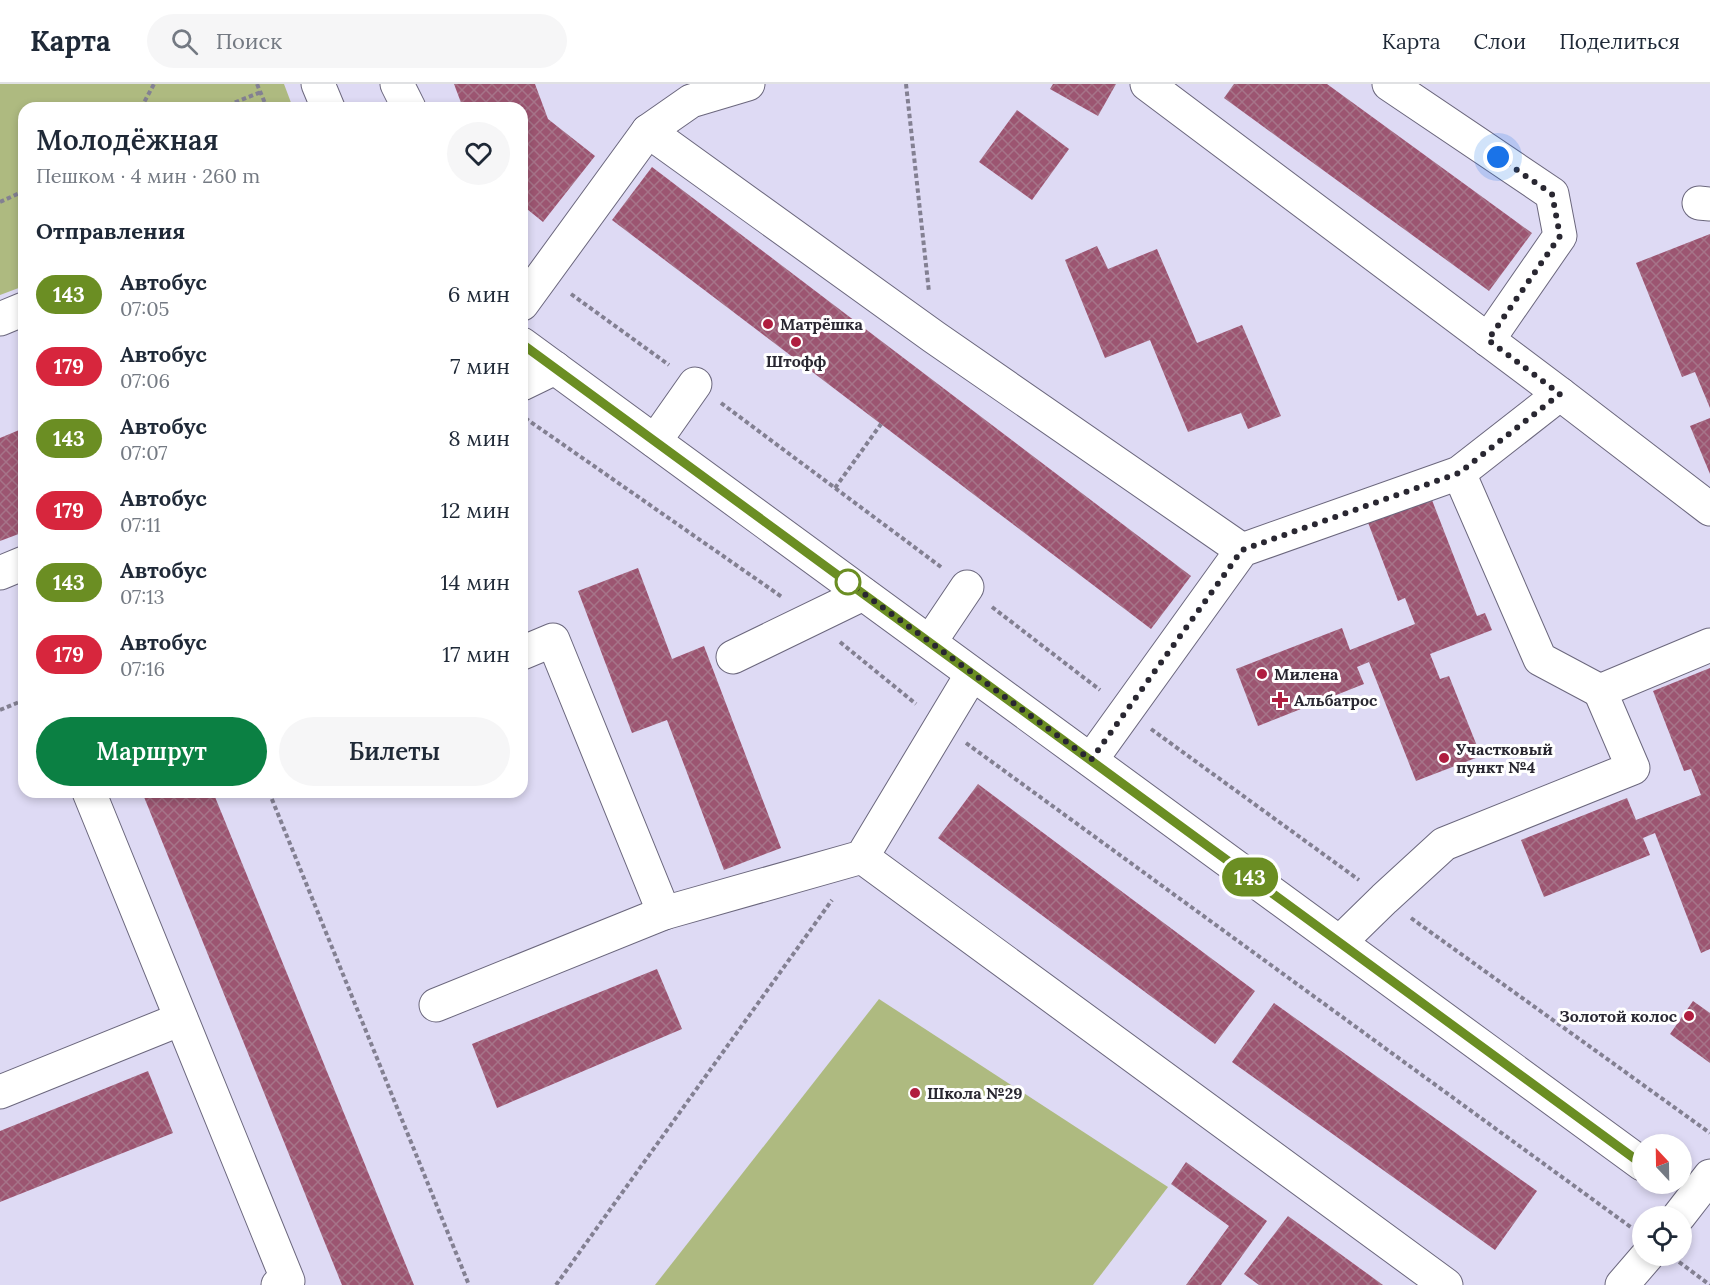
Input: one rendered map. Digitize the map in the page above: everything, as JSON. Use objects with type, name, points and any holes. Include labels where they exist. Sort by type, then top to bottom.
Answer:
[{"type":"street","points":[[318,84],[326,102]]},
{"type":"street","points":[[397,84],[406,102]]},
{"type":"street","points":[[528,283],[533,266],[648,131],[691,101],[748,84]]},
{"type":"street","points":[[1147,84],[1710,509]]},
{"type":"street","points":[[1389,84],[1552,194],[1560,236],[1488,340]]},
{"type":"street","points":[[648,131],[934,337],[1242,550]]},
{"type":"street","points":[[0,319],[18,312]]},
{"type":"street","points":[[528,348],[1632,1157]]},
{"type":"street","points":[[528,381],[555,368]]},
{"type":"street","points":[[655,441],[695,384]]},
{"type":"street","points":[[1091,760],[1242,550],[1459,473],[1560,394]]},
{"type":"street","points":[[1340,942],[1384,898],[1444,844],[1633,768],[1600,691],[1540,659],[1459,473]]},
{"type":"street","points":[[0,573],[18,566]]},
{"type":"street","points":[[930,642],[967,587]]},
{"type":"street","points":[[733,657],[863,594]]},
{"type":"street","points":[[528,650],[553,640],[664,913]]},
{"type":"street","points":[[1600,691],[1710,645]]},
{"type":"street","points":[[436,1005],[664,913],[862,857],[972,674]]},
{"type":"street","points":[[91,798],[288,1281],[278,1285]]},
{"type":"street","points":[[862,857],[1446,1285]]},
{"type":"street","points":[[0,1092],[181,1019]]},
{"type":"street","points":[[1622,1285],[1639,1266]]},
{"type":"path","points":[[144,102],[154,84]]},
{"type":"path","points":[[257,84],[265,102]]},
{"type":"path","points":[[906,84],[934,337]]},
{"type":"path","points":[[236,102],[261,92]]},
{"type":"path","points":[[0,202],[18,194]]},
{"type":"path","points":[[528,420],[812,618],[942,725],[1632,1234]]},
{"type":"path","points":[[835,488],[881,424]]},
{"type":"path","points":[[0,710],[18,702]]},
{"type":"path","points":[[271,798],[469,1285]]},
{"type":"path","points":[[556,1285],[862,857]]},
{"type":"path","points":[[1680,1266],[1710,1285]]},
{"type":"green space","points":[[0,84],[284,84],[291,102],[18,102],[18,288],[0,295]]},
{"type":"green space","name":"Школа №29","points":[[879,999],[1168,1187],[1093,1285],[655,1285]]},
{"type":"building","points":[[454,84],[535,84],[548,119],[595,156],[543,222],[528,210],[528,102],[461,102]]},
{"type":"building","points":[[1053,84],[1116,84],[1098,116],[1050,89]]},
{"type":"building","points":[[1234,84],[1327,84],[1532,233],[1489,291],[1224,98]]},
{"type":"building","points":[[1017,110],[1069,149],[1032,200],[979,162]]},
{"type":"building","points":[[652,167],[1191,576],[1151,629],[612,220]]},
{"type":"building","points":[[1710,234],[1710,408],[1695,372],[1682,377],[1636,263]]},
{"type":"building","points":[[1097,246],[1108,269],[1157,249],[1197,343],[1242,325],[1281,416],[1248,429],[1241,413],[1188,432],[1150,340],[1105,358],[1065,260]]},
{"type":"building","points":[[1710,418],[1710,474],[1690,426]]},
{"type":"building","points":[[18,430],[18,534],[0,541],[0,438]]},
{"type":"building","points":[[1430,495],[1477,616],[1485,613],[1492,630],[1430,654],[1440,679],[1449,676],[1481,756],[1416,781],[1369,662],[1357,667],[1364,684],[1258,726],[1236,669],[1342,628],[1350,650],[1415,624],[1405,598],[1398,601],[1367,520]]},
{"type":"building","points":[[638,568],[672,659],[704,646],[781,848],[724,870],[667,720],[632,733],[578,591]]},
{"type":"building","points":[[1710,668],[1710,949],[1701,953],[1655,833],[1643,838],[1650,855],[1544,897],[1521,840],[1627,798],[1636,820],[1701,795],[1691,769],[1684,771],[1653,691]]},
{"type":"building","points":[[978,784],[1255,991],[1215,1044],[938,838]]},
{"type":"building","points":[[144,798],[215,798],[414,1285],[342,1285]]},
{"type":"building","points":[[657,969],[682,1029],[497,1108],[472,1044]]},
{"type":"building","points":[[1693,1001],[1710,1013],[1710,1063],[1670,1034]]},
{"type":"building","points":[[1274,1003],[1537,1191],[1495,1250],[1232,1062]]},
{"type":"building","points":[[148,1071],[173,1133],[0,1202],[0,1131]]},
{"type":"building","points":[[1186,1162],[1267,1221],[1221,1285],[1186,1285],[1229,1226],[1171,1184]]},
{"type":"building","points":[[1288,1216],[1383,1285],[1259,1285],[1244,1274]]},
{"type":"bus line","name":"143","points":[[528,348],[1632,1157]]},
{"type":"place","name":"Матрёшка","points":[[768,324]]},
{"type":"place","name":"Штофф","points":[[796,342]]},
{"type":"place","name":"Милена","points":[[1262,674]]},
{"type":"place","name":"Альбатрос","points":[[1280,700]]},
{"type":"place","name":"Участковый пункт №4","points":[[1444,758]]},
{"type":"place","name":"Золотой колос","points":[[1689,1016]]},
{"type":"place","name":"Школа №29","points":[[915,1093]]},
{"type":"route","points":[[848,582],[1091,760],[1242,550],[1459,473],[1560,394],[1488,340],[1560,236],[1552,194],[1498,157]]}]
